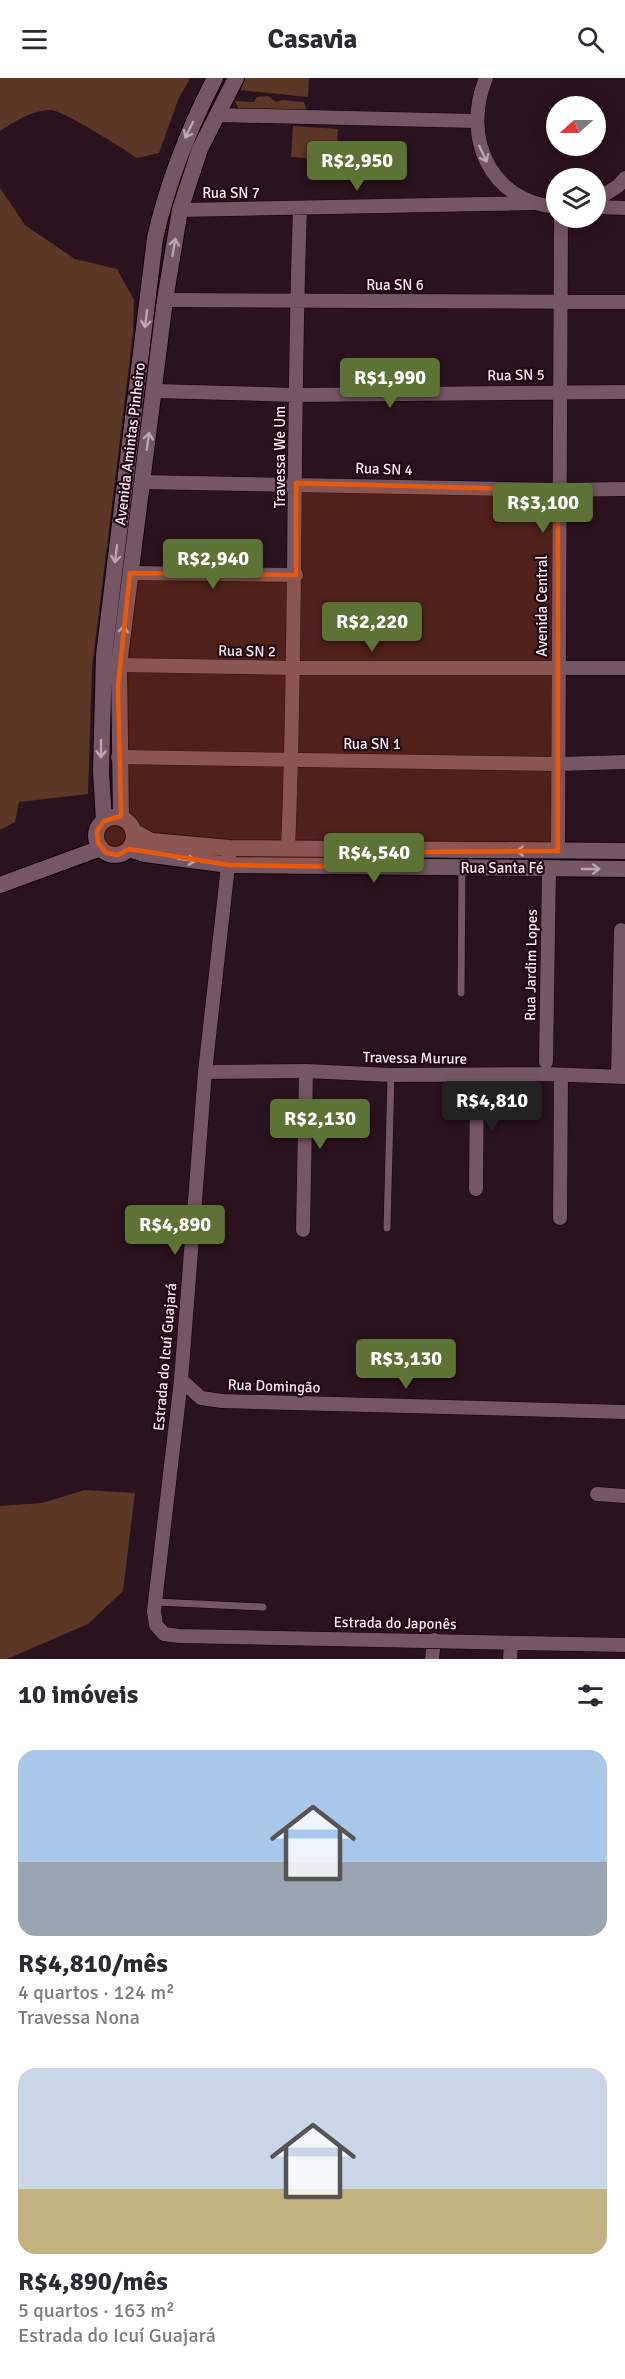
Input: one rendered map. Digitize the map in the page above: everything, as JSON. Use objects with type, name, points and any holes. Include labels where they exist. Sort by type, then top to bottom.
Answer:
[{"type":"street","name":"Avenida Amintas Pinheiro","points":[[112,820],[101,772],[104,655],[155,238],[166,189],[183,142],[215,78]]},
{"type":"street","name":"Avenida Amintas Pinheiro","points":[[112,820],[118,757],[119,665],[165,300],[180,210],[200,149],[236,78]]},
{"type":"street","points":[[486,78],[478,98],[475,122],[480,148],[492,171],[511,190],[534,202],[546,205]]},
{"type":"street","points":[[217,115],[475,122]]},
{"type":"street","points":[[606,194],[625,178]]},
{"type":"street","name":"Rua SN 7","points":[[180,210],[300,210],[534,202]]},
{"type":"street","points":[[606,207],[625,208]]},
{"type":"street","name":"Travessa We Um","points":[[288,849],[296,575],[296,301],[300,210]]},
{"type":"street","name":"Avenida Central","points":[[558,851],[561,228]]},
{"type":"street","name":"Rua SN 6","points":[[165,300],[625,302]]},
{"type":"street","name":"Rua SN 5","points":[[155,391],[296,395],[625,392]]},
{"type":"street","name":"Rua SN 4","points":[[142,482],[296,483],[558,490],[625,489]]},
{"type":"street","points":[[130,573],[296,575]]},
{"type":"street","name":"Rua SN 2","points":[[119,665],[294,668],[625,668]]},
{"type":"street","name":"Rua SN 1","points":[[118,757],[558,764],[625,762]]},
{"type":"street","points":[[112,820],[130,825],[133,831],[133,844],[118,855],[106,853],[101,848],[97,837],[112,820]]},
{"type":"street","name":"Rua Santa Fé","points":[[133,831],[151,841],[229,856],[288,849],[416,860],[462,868],[625,869]]},
{"type":"street","points":[[0,885],[101,848]]},
{"type":"street","name":"Rua Santa Fé","points":[[129,849],[145,854],[416,860],[558,851],[625,852]]},
{"type":"street","name":"Estrada do Icuí Guajará","points":[[164,1634],[156,1625],[156,1602],[181,1380],[205,1072],[229,856]]},
{"type":"street","name":"Rua Jardim Lopes","points":[[546,1062],[549,869]]},
{"type":"street","points":[[621,930],[622,1076]]},
{"type":"street","points":[[303,1230],[306,1071]]},
{"type":"street","name":"Travessa Murure","points":[[205,1072],[306,1071],[391,1075],[622,1076]]},
{"type":"street","points":[[476,1189],[477,1075]]},
{"type":"street","points":[[560,1218],[561,1076]]},
{"type":"street","name":"Rua Domingão","points":[[181,1380],[201,1398],[222,1401],[625,1412]]},
{"type":"street","points":[[597,1494],[625,1496]]},
{"type":"street","name":"Estrada do Japonês","points":[[164,1634],[625,1645]]},
{"type":"street","points":[[432,1659],[434,1640]]},
{"type":"street","points":[[510,1659],[511,1644]]},
{"type":"lane","points":[[461,993],[462,868]]},
{"type":"lane","points":[[387,1228],[391,1075]]},
{"type":"lane","points":[[156,1602],[263,1607]]},
{"type":"highlighted area","points":[[296,483],[558,490],[558,851],[417,852],[416,868],[229,865],[129,849],[118,855],[106,853],[98,843],[97,831],[104,821],[121,816],[118,686],[130,573],[296,575]]},
{"type":"shaded area","points":[[0,78],[190,78],[178,100],[159,153],[137,158],[80,123],[51,110],[31,114],[0,131]]},
{"type":"shaded area","points":[[245,78],[309,78],[308,97],[240,90]]},
{"type":"shaded area","points":[[268,96],[276,102],[282,100],[304,102],[307,111],[239,109],[235,101],[254,102],[257,97]]},
{"type":"shaded area","points":[[293,126],[338,129],[336,160],[291,157]]},
{"type":"shaded area","points":[[0,188],[25,225],[75,259],[117,269],[134,300],[133,333],[92,668],[88,794],[19,802],[15,822],[0,830]]},
{"type":"shaded area","points":[[85,1490],[135,1493],[123,1591],[88,1624],[7,1659],[0,1659],[0,1506],[42,1503]]}]
